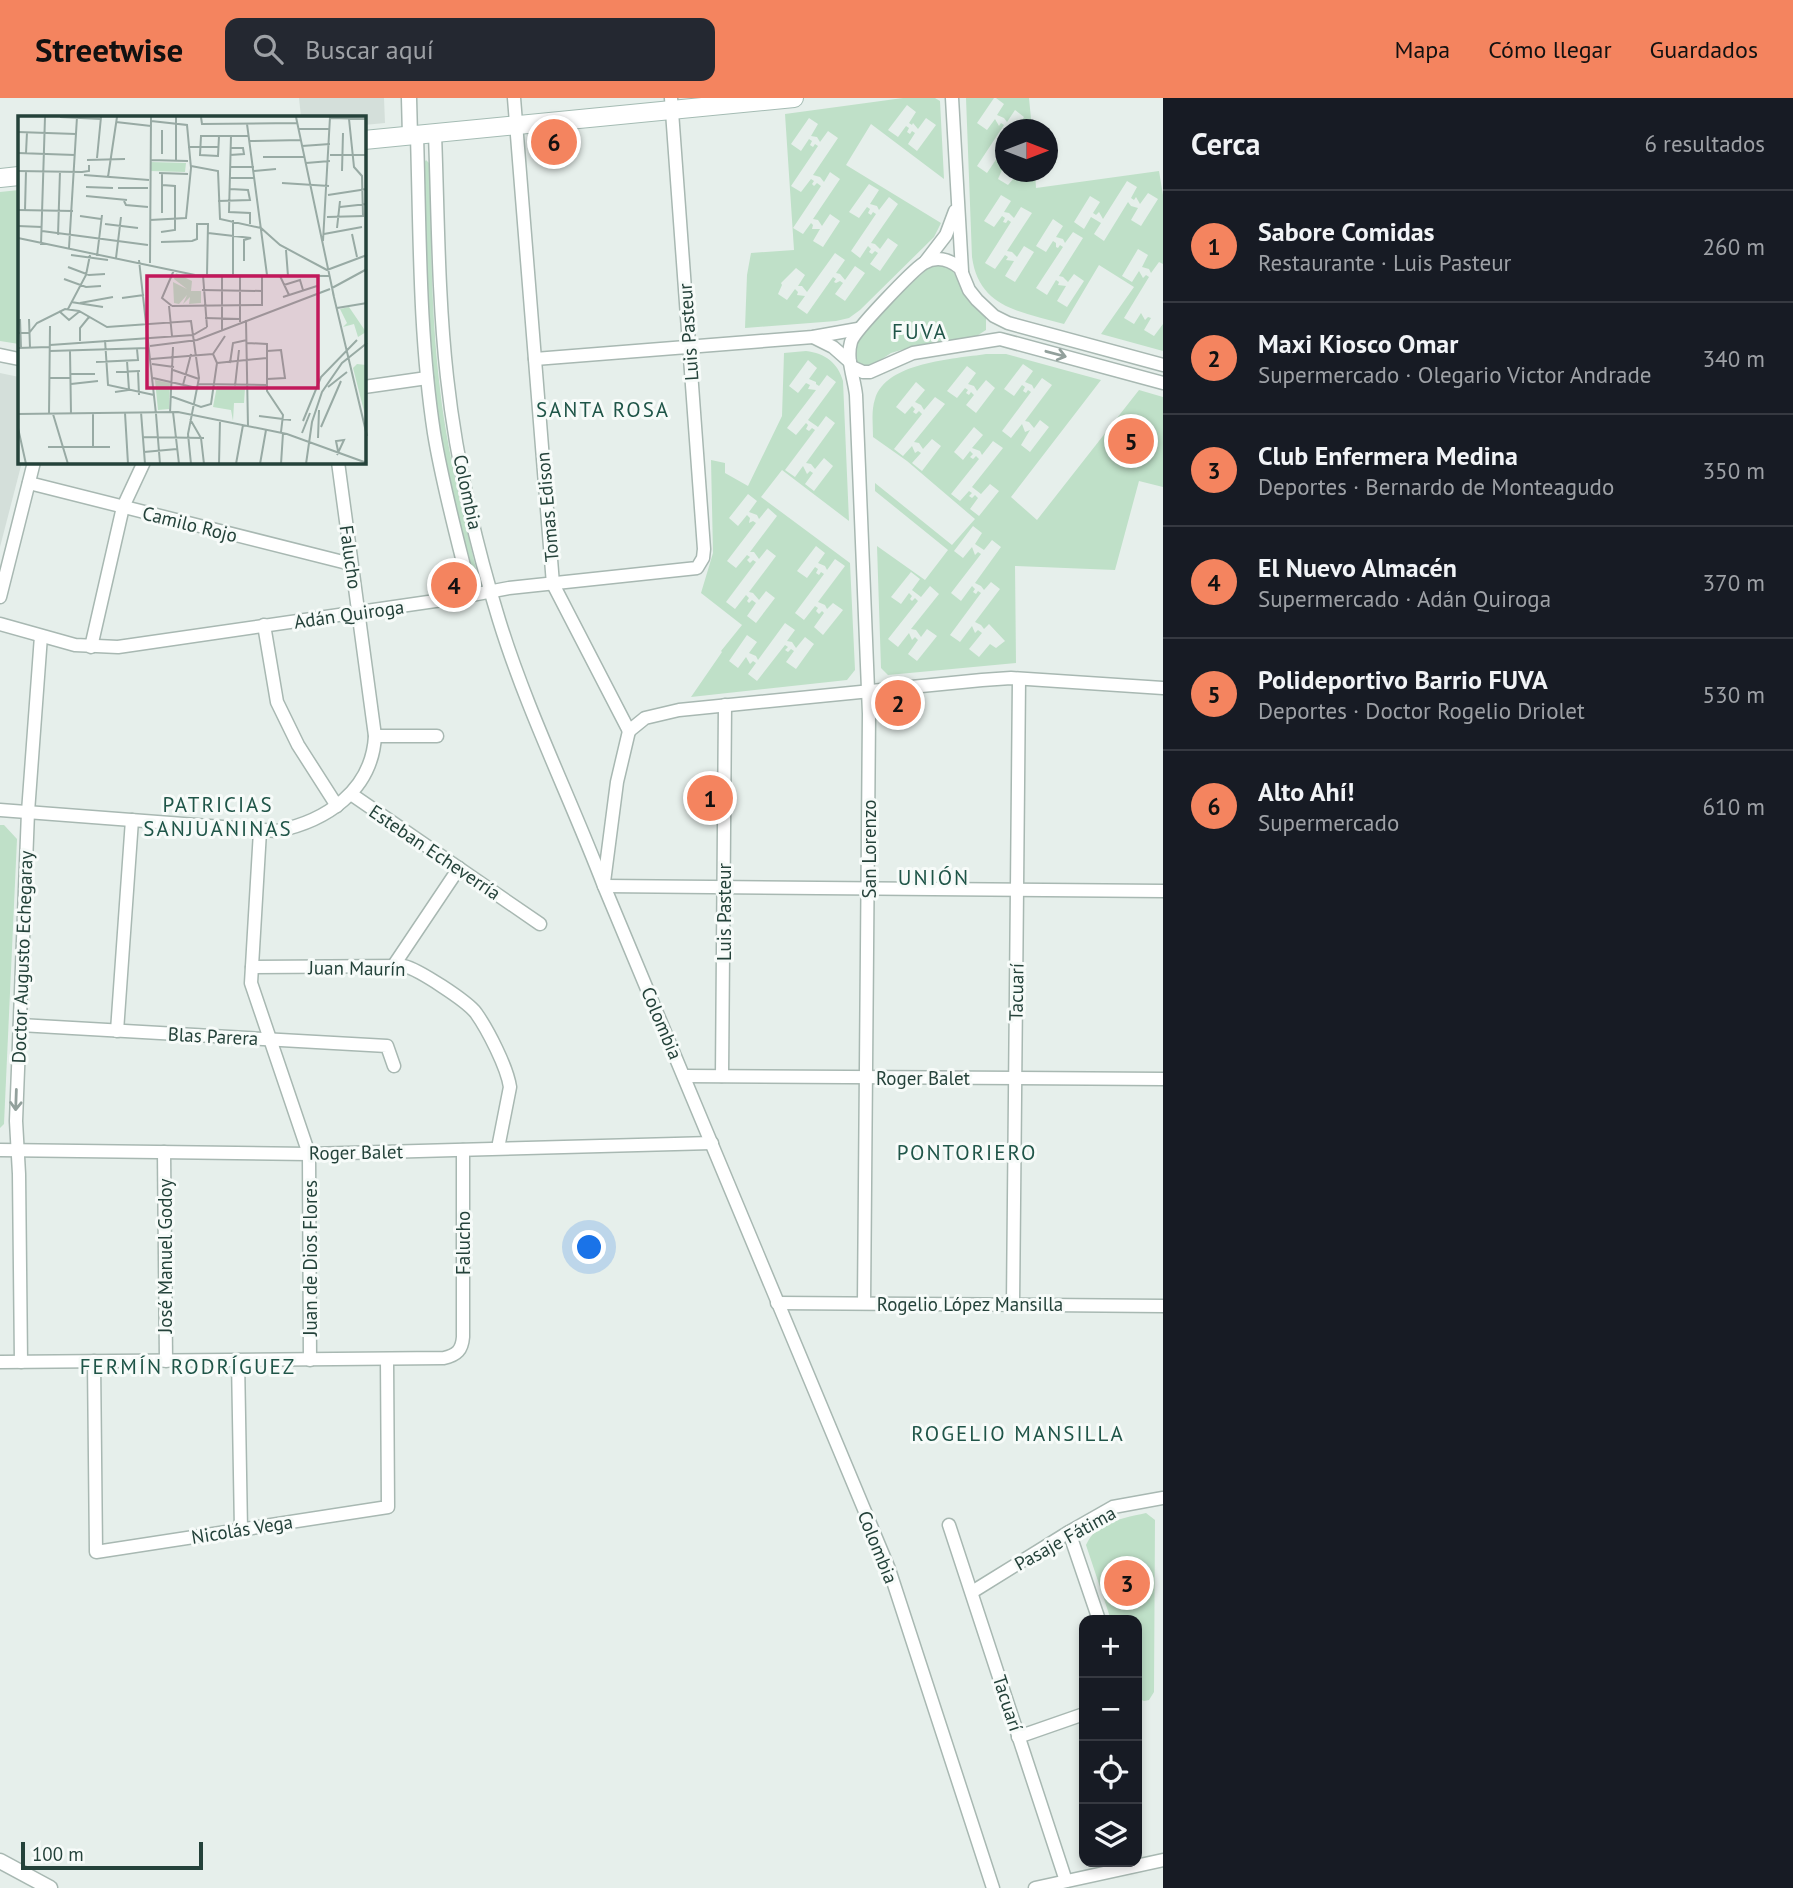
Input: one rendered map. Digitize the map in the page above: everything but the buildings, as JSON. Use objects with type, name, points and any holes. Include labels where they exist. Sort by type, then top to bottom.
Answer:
[{"type":"main road","points":[[366,141],[517,125],[672,104],[794,98]]},
{"type":"main road","points":[[0,178],[18,176]]},
{"type":"street","points":[[409,98],[414,136]]},
{"type":"street","name":"Tomas Edison","points":[[514,98],[553,584],[629,731]]},
{"type":"street","points":[[952,98],[962,271],[969,290],[993,316],[1008,323],[1163,365]]},
{"type":"street","name":"Luis Pasteur","points":[[672,104],[704,549],[699,565]]},
{"type":"street","name":"Colombia","points":[[435,134],[440,284],[447,379],[462,469],[491,591],[527,698],[889,1569],[993,1888]]},
{"type":"street","name":"Colombia","points":[[414,136],[427,378],[440,464],[471,594]]},
{"type":"street","points":[[851,364],[850,343],[858,329],[923,264],[946,235],[957,204]]},
{"type":"street","points":[[923,264],[943,259],[956,264],[962,271]]},
{"type":"street","points":[[990,339],[994,327],[993,316]]},
{"type":"street","points":[[535,359],[813,337],[858,329]]},
{"type":"street","points":[[813,337],[826,343],[863,372],[870,372],[914,353],[1000,339],[1163,383]]},
{"type":"street","points":[[0,355],[18,359]]},
{"type":"street","points":[[1131,375],[1135,358]]},
{"type":"street","name":"San Lorenzo","points":[[851,364],[856,395],[868,691],[869,887],[864,1303]]},
{"type":"street","points":[[856,395],[860,383],[870,372]]},
{"type":"street","points":[[366,387],[427,378]]},
{"type":"street","points":[[0,597],[34,464]]},
{"type":"street","points":[[91,647],[123,507],[143,464]]},
{"type":"street","name":"Falucho","points":[[338,464],[375,736],[370,757],[351,794]]},
{"type":"street","name":"Camilo Rojo","points":[[29,483],[351,564]]},
{"type":"street","name":"Adán Quiroga","points":[[0,624],[91,647],[118,647],[491,591],[691,569],[699,565]]},
{"type":"street","points":[[264,625],[277,702],[298,745],[337,806]]},
{"type":"street","name":"Doctor Augusto Echegaray","points":[[21,1362],[16,1121],[28,812],[41,636]]},
{"type":"street","points":[[1163,688],[990,679],[725,705],[660,713],[645,718],[629,731],[615,794],[604,886],[1163,891]]},
{"type":"street","name":"Tacuarí","points":[[1013,1304],[1018,679]]},
{"type":"street","name":"Luis Pasteur","points":[[722,1076],[725,705]]},
{"type":"street","points":[[375,736],[437,736]]},
{"type":"street","name":"Esteban Echeverría","points":[[0,810],[260,831],[290,828],[337,806],[351,794],[540,924]]},
{"type":"street","points":[[117,1031],[132,820]]},
{"type":"street","name":"Juan de Dios Flores","points":[[260,831],[251,983],[309,1153],[310,1360]]},
{"type":"street","points":[[394,965],[458,868]]},
{"type":"street","name":"Juan Maurín","points":[[252,967],[410,967],[470,1007],[483,1025],[509,1077],[510,1087],[498,1149]]},
{"type":"street","name":"Blas Parera","points":[[20,1025],[387,1046],[394,1066]]},
{"type":"street","name":"Roger Balet","points":[[684,1076],[1163,1079]]},
{"type":"street","name":"Roger Balet","points":[[0,1150],[309,1153],[712,1143]]},
{"type":"street","name":"Falucho","points":[[387,1359],[453,1356],[460,1350],[463,1337],[463,1150]]},
{"type":"street","name":"José Manuel Godoy","points":[[164,1152],[166,1361]]},
{"type":"street","name":"Rogelio López Mansilla","points":[[777,1303],[1163,1306]]},
{"type":"street","points":[[0,1362],[387,1359]]},
{"type":"street","name":"Nicolás Vega","points":[[94,1362],[96,1552],[388,1507],[387,1359]]},
{"type":"street","points":[[238,1360],[241,1530]]},
{"type":"street","name":"Pasaje Fátima","points":[[972,1592],[1113,1507],[1163,1499]]},
{"type":"street","name":"Tacuarí","points":[[949,1525],[1066,1881]]},
{"type":"street","points":[[1069,1532],[1097,1615]]},
{"type":"street","points":[[1018,1737],[1079,1716]]},
{"type":"street","points":[[1035,1888],[1163,1860]]},
{"type":"street","points":[[0,1861],[50,1888]]},
{"type":"shaded area","points":[[299,98],[384,98],[385,123],[366,125],[366,116],[301,116]]},
{"type":"shaded area","points":[[0,373],[18,377],[18,464],[21,464],[0,547]]},
{"type":"green space","points":[[903,98],[935,98],[940,101],[944,179],[871,124],[846,165],[941,223],[934,237],[849,318],[745,328],[747,275],[751,253],[794,250],[785,114]],"holes":[[[907,105],[916,112],[909,123],[913,123],[918,129],[926,118],[936,125],[917,151],[908,144],[915,133],[907,132],[909,128],[906,126],[898,137],[888,130]],[[809,118],[818,124],[811,136],[817,137],[820,142],[828,131],[838,138],[813,175],[824,182],[830,172],[840,179],[813,219],[818,220],[822,226],[830,214],[840,221],[823,247],[813,241],[820,229],[812,229],[811,223],[803,234],[793,228],[821,186],[817,183],[814,186],[811,179],[801,192],[791,186],[818,146],[810,145],[812,141],[809,139],[801,151],[791,144]],[[869,184],[879,190],[870,204],[877,206],[879,210],[889,197],[898,204],[871,243],[880,249],[888,238],[898,245],[880,271],[870,264],[878,253],[869,252],[871,249],[868,246],[860,258],[851,251],[876,214],[868,213],[870,209],[867,207],[859,218],[849,212]],[[835,253],[845,260],[836,273],[845,280],[855,266],[865,273],[845,301],[835,294],[843,283],[834,282],[836,279],[833,277],[807,314],[797,307],[805,296],[797,295],[795,289],[787,300],[778,294],[781,283],[796,268],[805,275],[798,286],[802,286],[807,292]]]},
{"type":"green space","points":[[966,98],[994,98],[977,123],[987,130],[995,119],[995,139],[977,166],[987,173],[995,161],[995,182],[1008,185],[1011,182],[1036,182],[1036,188],[1159,171],[1163,195],[1163,264],[1159,262],[1151,273],[1149,269],[1142,267],[1148,255],[1138,249],[1122,276],[1132,282],[1139,271],[1143,278],[1146,275],[1149,277],[1124,318],[1134,324],[1141,313],[1145,320],[1151,318],[1144,330],[1154,336],[1163,324],[1163,351],[1101,334],[1134,287],[1099,265],[1064,324],[1005,306],[993,298],[976,274],[972,257]],"holes":[[[1127,181],[1137,187],[1131,198],[1134,200],[1136,197],[1140,204],[1148,193],[1158,199],[1141,226],[1131,220],[1138,208],[1128,202],[1104,241],[1094,234],[1101,223],[1091,217],[1084,229],[1074,222],[1090,196],[1100,202],[1093,213],[1096,215],[1099,212],[1103,219]],[[1001,195],[1011,201],[1004,212],[1014,218],[1021,207],[1032,213],[1007,251],[1017,257],[1024,246],[1034,252],[1015,282],[1005,276],[1014,261],[1006,260],[1008,257],[1005,255],[995,269],[985,263],[1011,222],[1003,222],[1005,218],[1002,216],[994,227],[984,221]],[[1053,219],[1063,226],[1056,237],[1063,239],[1065,243],[1073,232],[1083,238],[1059,276],[1068,282],[1074,274],[1084,281],[1067,307],[1057,301],[1066,286],[1058,285],[1056,280],[1047,295],[1036,288],[1063,247],[1056,247],[1053,241],[1046,252],[1036,246]]]},
{"type":"green space","points":[[996,98],[1029,98],[1031,119],[1023,119],[1024,117],[1015,110],[1009,119],[997,115],[1004,104]]},
{"type":"green space","points":[[426,160],[430,164],[433,305],[440,389],[451,458],[477,573],[474,577],[466,558],[440,432],[430,343]]},
{"type":"green space","points":[[18,190],[18,344],[0,341],[0,192]]},
{"type":"green space","points":[[940,263],[952,269],[963,291],[986,318],[986,330],[975,337],[891,353],[870,367],[858,364],[855,348],[865,330],[927,269]]},
{"type":"green space","points":[[806,351],[819,354],[830,360],[841,375],[849,521],[782,470],[761,497],[850,563],[855,670],[847,680],[691,697],[721,651],[742,625],[701,593],[713,553],[711,460],[725,463],[725,473],[748,486],[782,416],[784,353]],"holes":[[[808,360],[817,368],[809,379],[819,386],[827,375],[836,382],[808,420],[818,427],[826,416],[835,423],[806,463],[815,469],[824,458],[833,466],[814,491],[805,484],[813,473],[810,471],[807,474],[803,466],[795,477],[785,470],[815,430],[806,429],[806,423],[796,435],[787,428],[816,390],[808,389],[810,385],[806,383],[798,393],[789,386]],[[748,494],[757,501],[749,512],[757,515],[759,519],[768,508],[777,516],[750,552],[754,552],[759,559],[767,549],[776,556],[749,592],[759,600],[766,591],[775,598],[756,623],[747,616],[756,603],[752,600],[749,603],[746,595],[735,609],[726,602],[756,562],[753,560],[750,563],[747,560],[750,557],[747,555],[736,568],[727,561],[756,523],[749,523],[750,518],[747,515],[738,526],[729,518]],[[816,546],[825,553],[818,563],[827,570],[835,559],[845,566],[818,602],[827,609],[833,603],[843,610],[823,635],[814,627],[824,613],[822,611],[819,614],[815,606],[804,620],[795,613],[824,574],[816,573],[818,569],[815,567],[807,578],[797,571]],[[785,623],[795,630],[787,641],[792,642],[796,648],[805,637],[814,644],[796,669],[786,662],[794,651],[791,649],[788,652],[785,645],[757,681],[748,674],[756,663],[753,661],[750,664],[746,657],[738,668],[729,661],[747,635],[757,642],[749,653],[758,660]]]},
{"type":"green space","points":[[986,354],[1006,354],[1101,380],[1011,497],[1037,520],[1139,390],[1163,397],[1163,487],[1139,481],[1115,570],[1015,566],[1016,663],[888,675],[881,668],[877,546],[925,580],[948,550],[875,491],[875,483],[952,545],[975,519],[907,461],[873,437],[875,399],[892,377],[907,370],[923,364]],"holes":[[[1023,364],[1033,371],[1025,382],[1034,389],[1042,378],[1052,385],[1025,421],[1034,428],[1040,420],[1049,427],[1030,452],[1021,445],[1030,430],[1025,432],[1022,424],[1011,438],[1002,431],[1031,392],[1023,391],[1025,387],[1022,385],[1014,396],[1004,389]],[[967,366],[976,373],[968,384],[974,386],[977,391],[986,380],[995,388],[976,413],[966,405],[974,395],[971,392],[969,395],[965,388],[957,398],[947,391]],[[916,382],[925,390],[915,402],[924,410],[935,397],[945,404],[914,442],[919,443],[923,449],[932,439],[941,446],[922,471],[912,463],[921,453],[915,453],[912,446],[903,456],[894,449],[922,414],[919,411],[916,414],[913,412],[915,409],[912,406],[905,414],[896,407]],[[974,427],[983,435],[972,448],[980,451],[982,455],[993,441],[1003,448],[972,487],[981,494],[990,484],[999,491],[979,516],[970,509],[978,498],[975,495],[972,498],[969,491],[960,501],[951,494],[979,459],[976,456],[973,459],[970,457],[973,454],[970,451],[963,460],[954,452]],[[973,526],[982,533],[975,544],[984,550],[992,540],[1001,547],[975,583],[984,590],[991,582],[1000,589],[975,622],[984,629],[989,624],[1005,641],[996,648],[990,644],[979,657],[969,649],[982,633],[978,630],[975,633],[972,626],[960,642],[950,635],[981,593],[973,592],[975,589],[972,586],[961,601],[951,593],[981,554],[978,552],[975,555],[972,547],[963,558],[954,551]],[[911,572],[920,579],[912,590],[921,597],[930,586],[939,594],[911,629],[916,630],[921,637],[927,629],[937,636],[917,661],[908,654],[918,640],[915,637],[912,640],[909,633],[898,647],[888,639],[918,601],[915,598],[912,601],[909,593],[901,604],[891,597]]]},
{"type":"green space","points":[[0,825],[4,825],[17,839],[4,1124],[0,1128]]},
{"type":"green space","points":[[1146,1513],[1155,1520],[1154,1692],[1149,1700],[1144,1701],[1142,1615],[1109,1615],[1086,1545],[1096,1531],[1120,1519]]},
{"type":"place","name":"Alto Ahí!","points":[[554,142]]},
{"type":"place","name":"Polideportivo Barrio FUVA","points":[[1131,441]]},
{"type":"place","name":"El Nuevo Almacén","points":[[454,585]]},
{"type":"place","name":"Maxi Kiosco Omar","points":[[898,703]]},
{"type":"place","name":"Sabore Comidas","points":[[710,798]]},
{"type":"place","name":"Club Enfermera Medina","points":[[1127,1583]]},
{"type":"district","name":"FUVA","points":[[920,331]]},
{"type":"district","name":"SANTA ROSA","points":[[603,409]]},
{"type":"district","name":"PATRICIAS SANJUANINAS","points":[[218,816]]},
{"type":"district","name":"UNIÓN","points":[[934,877]]},
{"type":"district","name":"PONTORIERO","points":[[967,1152]]},
{"type":"district","name":"FERMÍN RODRÍGUEZ","points":[[188,1366]]},
{"type":"district","name":"ROGELIO MANSILLA","points":[[1018,1433]]}]
